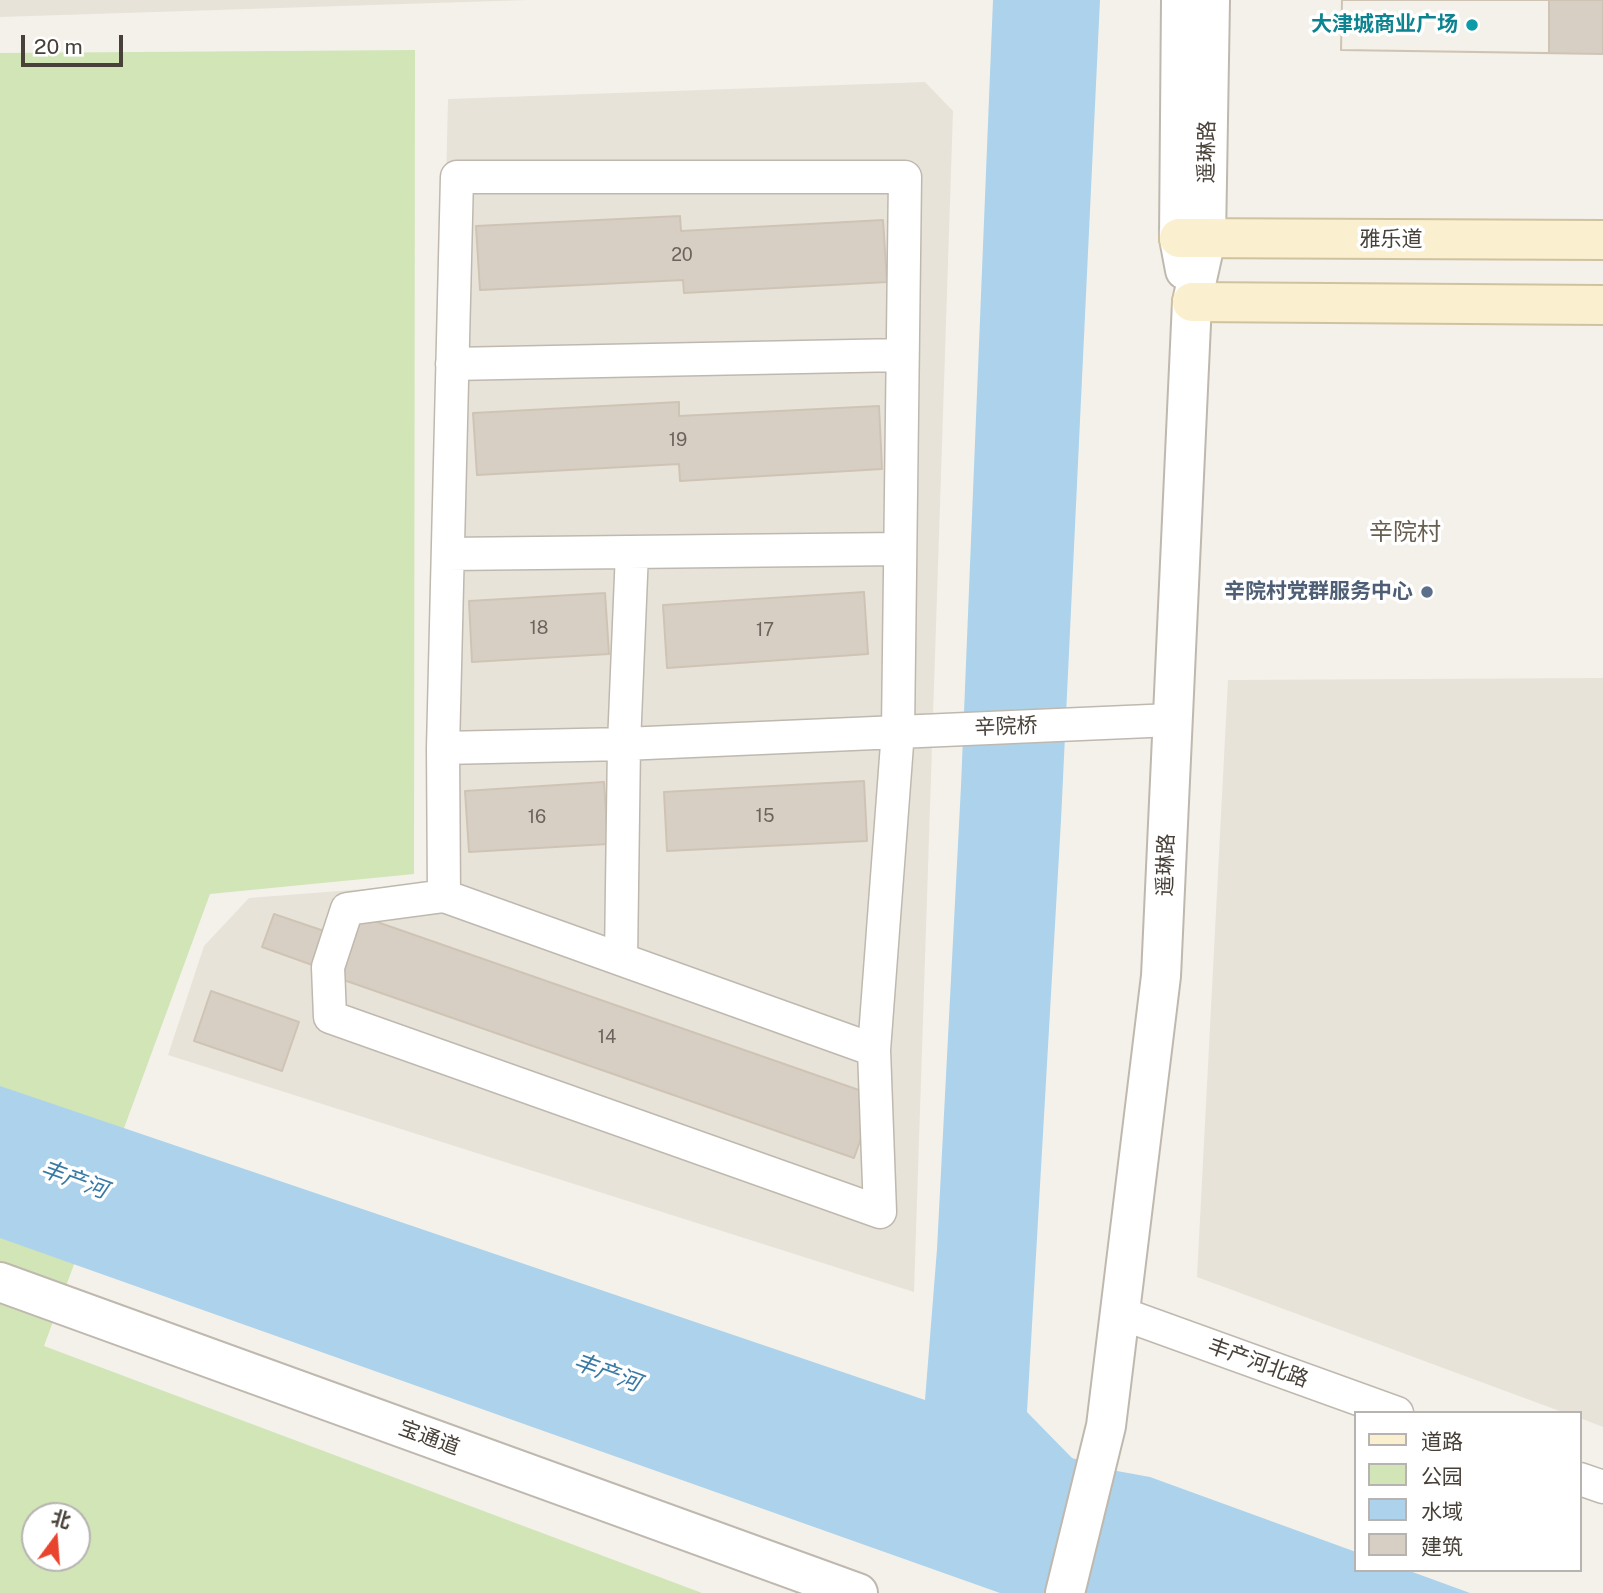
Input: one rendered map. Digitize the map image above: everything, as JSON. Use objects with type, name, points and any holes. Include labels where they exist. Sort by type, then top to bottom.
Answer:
[{"type":"main road","name":"雅乐道","points":[[1192,238],[1603,240]]},
{"type":"main road","points":[[1192,302],[1603,305]]},
{"type":"street","name":"遥琳路","points":[[1065,1593],[1106,1426],[1161,976],[1192,302],[1192,238],[1181,0]]},
{"type":"street","name":"遥琳路","points":[[1192,238],[1210,0]]},
{"type":"street","points":[[444,896],[443,748],[457,177],[905,177],[898,731],[874,1049],[880,1212],[330,1017],[328,967],[347,909],[444,896],[874,1049]]},
{"type":"street","points":[[452,364],[902,355]]},
{"type":"street","points":[[448,554],[900,549]]},
{"type":"street","points":[[621,959],[624,744],[632,552]]},
{"type":"street","name":"辛院桥","points":[[443,748],[624,744],[1172,720]]},
{"type":"street","name":"宝通道","points":[[0,1282],[858,1593]]},
{"type":"street","name":"丰产河北路","points":[[1120,1313],[1390,1411]]},
{"type":"street","points":[[1582,1480],[1603,1487]]},
{"type":"shaded area","points":[[0,0],[528,0],[0,17]]},
{"type":"shaded area","points":[[925,82],[953,111],[914,1292],[168,1055],[204,946],[249,898],[429,884],[448,99]]},
{"type":"shaded area","points":[[1603,678],[1603,1427],[1582,1419],[1582,1411],[1560,1411],[1197,1277],[1228,680]]},
{"type":"green space","points":[[415,50],[414,874],[210,894],[44,1346],[702,1593],[0,1593],[0,53]]},
{"type":"water","name":"丰产河","points":[[993,0],[1100,0],[1061,820],[1027,1412],[1072,1458],[1106,1469],[1150,1477],[1354,1551],[1354,1572],[1412,1572],[1470,1593],[1000,1593],[0,1238],[0,1086],[925,1400],[937,1249],[961,786]]},
{"type":"building","name":"大津城商业广场","points":[[1342,0],[1603,0],[1603,54],[1341,50]]},
{"type":"building","name":"大津城商业广场","points":[[1342,0],[1549,0],[1549,53],[1341,50]]},
{"type":"building","points":[[680,216],[681,231],[883,220],[887,282],[684,293],[683,280],[480,290],[476,226]]},
{"type":"building","points":[[679,402],[679,416],[879,406],[882,469],[680,481],[679,464],[477,475],[473,413]]},
{"type":"building","points":[[864,592],[868,654],[667,668],[663,605]]},
{"type":"building","points":[[605,593],[609,654],[472,662],[469,601]]},
{"type":"building","points":[[864,781],[867,841],[667,851],[664,792]]},
{"type":"building","points":[[604,782],[608,844],[469,852],[465,791]]},
{"type":"building","points":[[274,914],[330,933],[318,967],[262,947]]},
{"type":"building","points":[[360,916],[876,1096],[854,1158],[338,978]]},
{"type":"building","points":[[211,991],[299,1022],[282,1071],[194,1041]]},
{"type":"place","name":"大津城商业广场","points":[[1472,25]]},
{"type":"place","name":"辛院村党群服务中心","points":[[1427,592]]},
{"type":"district","name":"辛院村","points":[[1405,533]]}]
